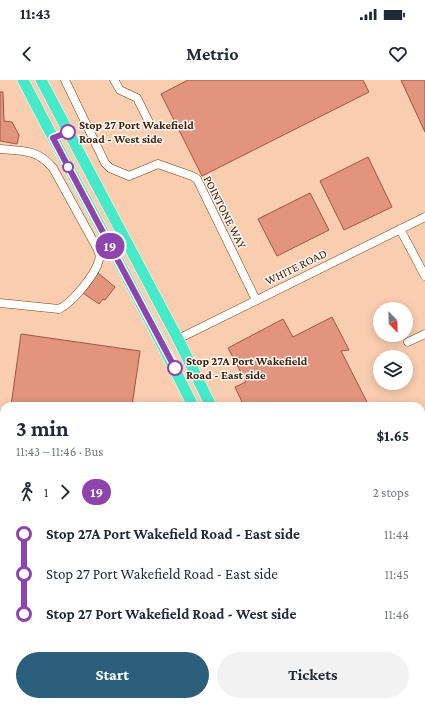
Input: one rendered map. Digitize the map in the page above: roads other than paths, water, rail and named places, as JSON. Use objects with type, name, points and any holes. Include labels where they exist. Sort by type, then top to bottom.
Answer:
[{"type":"highway","points":[[23,80],[156,330],[192,402]]},
{"type":"highway","points":[[41,80],[178,339],[209,402]]},
{"type":"highway","points":[[53,138],[68,132]]},
{"type":"highway","points":[[156,330],[178,339]]},
{"type":"highway","points":[[175,369],[172,350],[173,345],[178,339]]},
{"type":"street","name":"POINTONE WAY","points":[[64,80],[105,163],[110,168],[127,176],[132,176],[158,164],[197,179],[256,300]]},
{"type":"street","points":[[114,80],[120,90],[137,98],[148,120]]},
{"type":"street","points":[[0,149],[32,152],[49,163],[98,248],[100,259],[95,270],[81,289],[59,309],[0,303]]},
{"type":"street","name":"WHITE ROAD","points":[[178,339],[425,217]]},
{"type":"street","points":[[400,229],[425,274]]},
{"type":"street","points":[[413,340],[425,334]]},
{"type":"place","name":"Stop 27 Port Wakefield Road - West side","points":[[68,132]]},
{"type":"place","name":"Stop 27A Port Wakefield Road - East side","points":[[175,368]]}]
